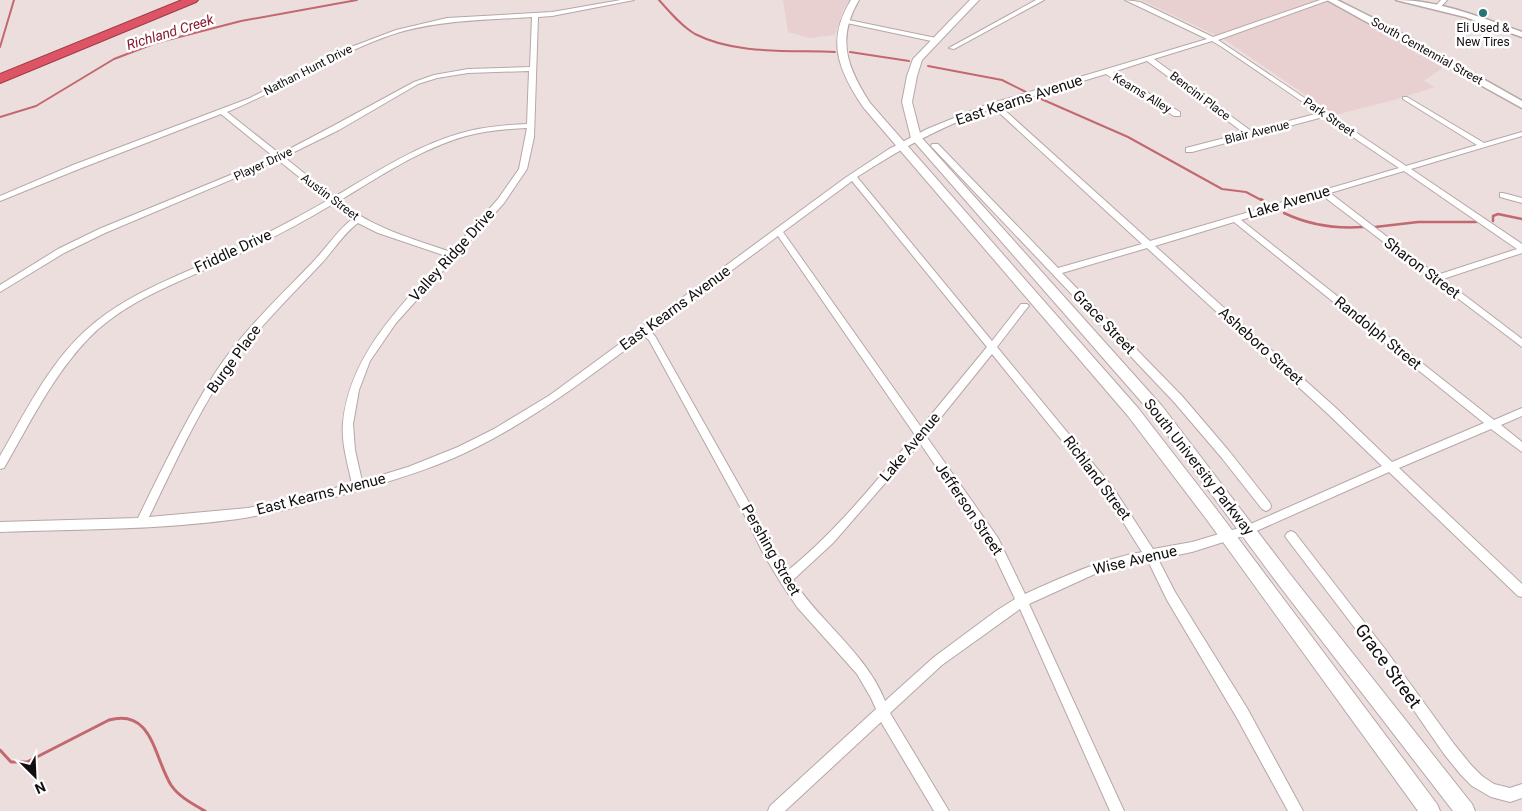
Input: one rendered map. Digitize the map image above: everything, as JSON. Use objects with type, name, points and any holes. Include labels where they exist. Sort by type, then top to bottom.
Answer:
[{"type":"highway","points":[[0,72],[178,0]]},
{"type":"highway","points":[[0,79],[192,0]]},
{"type":"main road","points":[[844,22],[855,0]]},
{"type":"main road","points":[[916,138],[908,115],[907,102],[912,76],[918,59],[975,0]]},
{"type":"main road","name":"South University Parkway","points":[[844,22],[842,39],[844,61],[854,87],[866,105],[1133,412],[1430,811]]},
{"type":"main road","name":"South University Parkway","points":[[916,138],[1157,410],[1465,811]]},
{"type":"street","name":"Nathan Hunt Drive","points":[[0,199],[76,167],[252,99],[340,53],[398,31],[447,20],[535,15],[579,10],[631,0]]},
{"type":"street","points":[[952,48],[1041,0]]},
{"type":"street","name":"Park Street","points":[[1128,0],[1213,39],[1522,249]]},
{"type":"street","name":"East Kearns Avenue","points":[[0,527],[142,521],[238,514],[282,506],[358,487],[396,476],[438,460],[504,428],[554,398],[853,177],[916,138],[995,105],[1213,39],[1326,0]]},
{"type":"street","name":"South Centennial Street","points":[[1331,0],[1386,28],[1522,105]]},
{"type":"street","points":[[1400,0],[1433,5],[1480,19],[1522,35]]},
{"type":"street","points":[[1433,5],[1444,0]]},
{"type":"street","name":"Valley Ridge Drive","points":[[358,487],[350,450],[348,424],[358,376],[376,343],[501,201],[523,169],[529,148],[535,15]]},
{"type":"street","points":[[844,22],[936,40]]},
{"type":"street","name":"Bencini Place","points":[[1149,58],[1250,134]]},
{"type":"street","name":"Player Drive","points":[[0,289],[61,251],[150,210],[230,179],[278,157],[336,128],[423,80],[468,71],[533,69]]},
{"type":"street","name":"Kearns Alley","points":[[1107,71],[1177,114]]},
{"type":"street","points":[[1406,98],[1482,145]]},
{"type":"street","name":"Asheboro Street","points":[[995,105],[1332,411],[1522,592]]},
{"type":"street","name":"Austin Street","points":[[222,111],[358,219],[381,231],[452,255]]},
{"type":"street","name":"Blair Avenue","points":[[1189,150],[1325,114]]},
{"type":"street","name":"Friddle Drive","points":[[0,465],[63,361],[75,346],[102,320],[152,288],[238,251],[413,156],[447,140],[484,129],[530,126]]},
{"type":"street","name":"Lake Avenue","points":[[1056,272],[1522,134]]},
{"type":"street","name":"Grace Street","points":[[935,146],[1178,399],[1266,506]]},
{"type":"street","name":"Richland Street","points":[[853,177],[993,346],[1110,492],[1151,556],[1171,596],[1242,713],[1296,811]]},
{"type":"street","name":"Sharon Street","points":[[1323,192],[1522,344]]},
{"type":"street","points":[[1503,195],[1522,201]]},
{"type":"street","name":"Randolph Street","points":[[1234,218],[1522,448]]},
{"type":"street","name":"Burge Place","points":[[142,521],[182,439],[219,375],[272,309],[326,254],[345,229],[358,219]]},
{"type":"street","name":"Jefferson Street","points":[[778,232],[994,542],[1005,562],[1117,811]]},
{"type":"street","points":[[1436,278],[1522,249]]},
{"type":"street","name":"Lake Avenue","points":[[785,579],[828,540],[911,448],[920,434],[1024,306]]},
{"type":"street","name":"Pershing Street","points":[[644,331],[652,338],[785,579],[801,603],[861,670],[876,694],[887,721],[942,811]]},
{"type":"street","name":"Wise Avenue","points":[[775,811],[938,661],[1000,614],[1022,601],[1094,569],[1115,562],[1151,556],[1248,530],[1390,467],[1522,412]]},
{"type":"street","name":"Grace Street","points":[[1291,536],[1381,653],[1449,749],[1477,781],[1491,790],[1510,795],[1522,791]]},
{"type":"shaded area","points":[[783,0],[850,0],[843,10],[835,35],[809,38],[788,32]]},
{"type":"shaded area","points":[[1141,0],[1328,0],[1368,20],[1447,65],[1424,81],[1435,87],[1335,115],[1222,38]]},
{"type":"waterway","points":[[0,47],[14,0]]},
{"type":"waterway","name":"Richland Creek","points":[[0,117],[36,106],[114,59],[156,43],[241,21],[357,0]]},
{"type":"waterway","points":[[659,0],[685,27],[711,41],[764,50],[835,52]]},
{"type":"waterway","points":[[850,52],[909,61]]},
{"type":"waterway","points":[[928,66],[1002,80],[1026,92]]},
{"type":"waterway","points":[[1039,98],[1128,137],[1222,189],[1246,192],[1263,201]]},
{"type":"waterway","points":[[1284,213],[1303,221],[1322,225],[1363,227]]},
{"type":"waterway","points":[[1493,221],[1493,216],[1498,214],[1522,219]]},
{"type":"waterway","points":[[1375,227],[1418,222],[1476,222]]},
{"type":"waterway","points":[[0,750],[11,762],[27,762],[109,720],[124,718],[135,721],[150,738],[165,774],[174,789],[186,800],[205,811]]},
{"type":"place","name":"Eli Used & New Tires","points":[[1483,13]]}]
